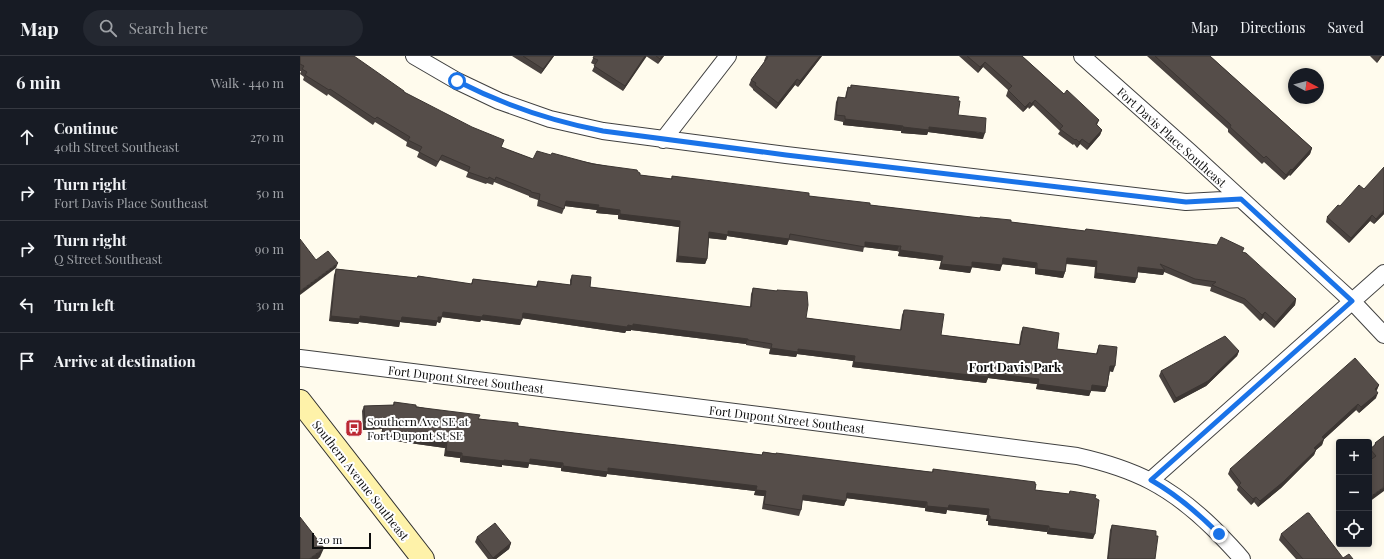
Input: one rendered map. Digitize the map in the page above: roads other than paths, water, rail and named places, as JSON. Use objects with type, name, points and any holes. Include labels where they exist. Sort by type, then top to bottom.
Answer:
[{"type":"main road","name":"Southern Avenue Southeast","points":[[300,402],[423,559]]},
{"type":"street","points":[[414,56],[446,75],[485,95],[530,112],[577,126],[603,131],[663,140],[1186,202],[1241,199]]},
{"type":"street","points":[[663,140],[728,56]]},
{"type":"street","name":"Fort Davis Place Southeast","points":[[1082,56],[1352,301],[1384,335]]},
{"type":"street","points":[[1151,480],[1384,273]]},
{"type":"street","name":"Fort Dupont Street Southeast","points":[[300,358],[767,416],[1069,455],[1098,461],[1129,471],[1151,480],[1167,489],[1182,500],[1219,534],[1242,559]]},
{"type":"place","name":"Southern Ave SE at Fort Dupont St SE","points":[[354,428]]},
{"type":"district","name":"Fort Davis Park","points":[[1015,366]]}]
